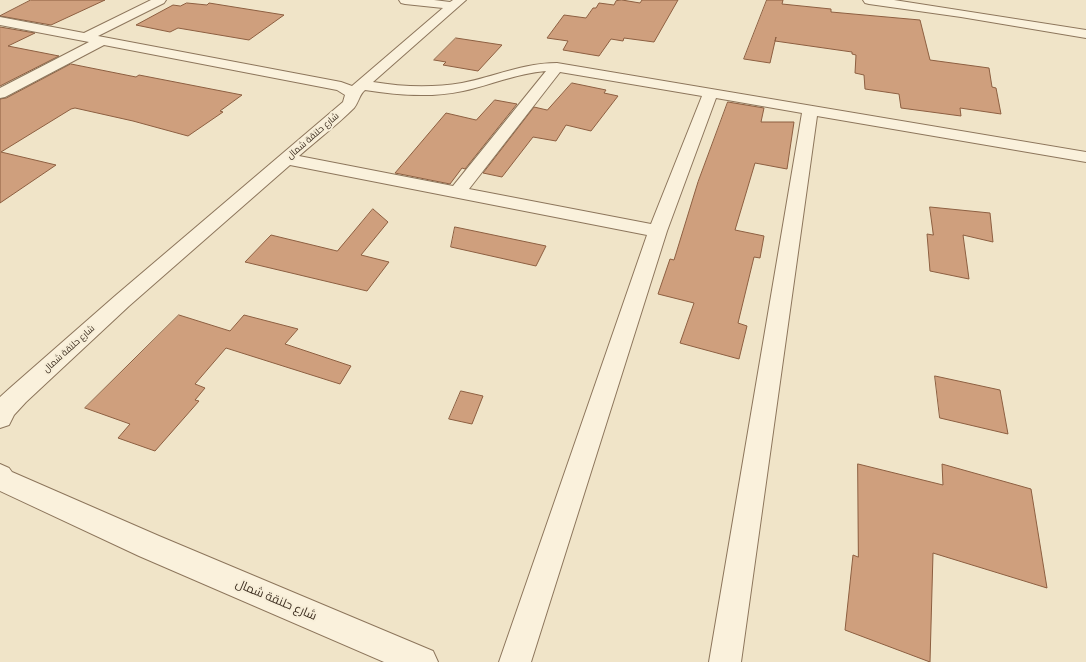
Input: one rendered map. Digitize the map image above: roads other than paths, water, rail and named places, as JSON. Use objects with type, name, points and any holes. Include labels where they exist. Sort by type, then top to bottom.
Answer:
[{"type":"street","points":[[84,38],[160,0]]},
{"type":"street","points":[[405,0],[456,3]]},
{"type":"street","points":[[869,0],[961,13],[1086,34]]},
{"type":"street","name":"شارع حلنقة شمال","points":[[0,418],[4,409],[18,394],[128,296],[347,106],[357,89],[456,3]]},
{"type":"street","points":[[0,21],[357,89],[406,92],[434,91],[462,87],[540,67],[557,67],[1086,157]]},
{"type":"street","points":[[0,94],[101,41]]},
{"type":"street","points":[[457,192],[557,67]]},
{"type":"street","points":[[515,662],[658,231],[710,94]]},
{"type":"street","points":[[725,662],[810,111]]},
{"type":"street","points":[[287,158],[658,231]]},
{"type":"street","name":"شارع حلنقة شمال","points":[[0,476],[3,480],[149,546],[422,662]]}]
